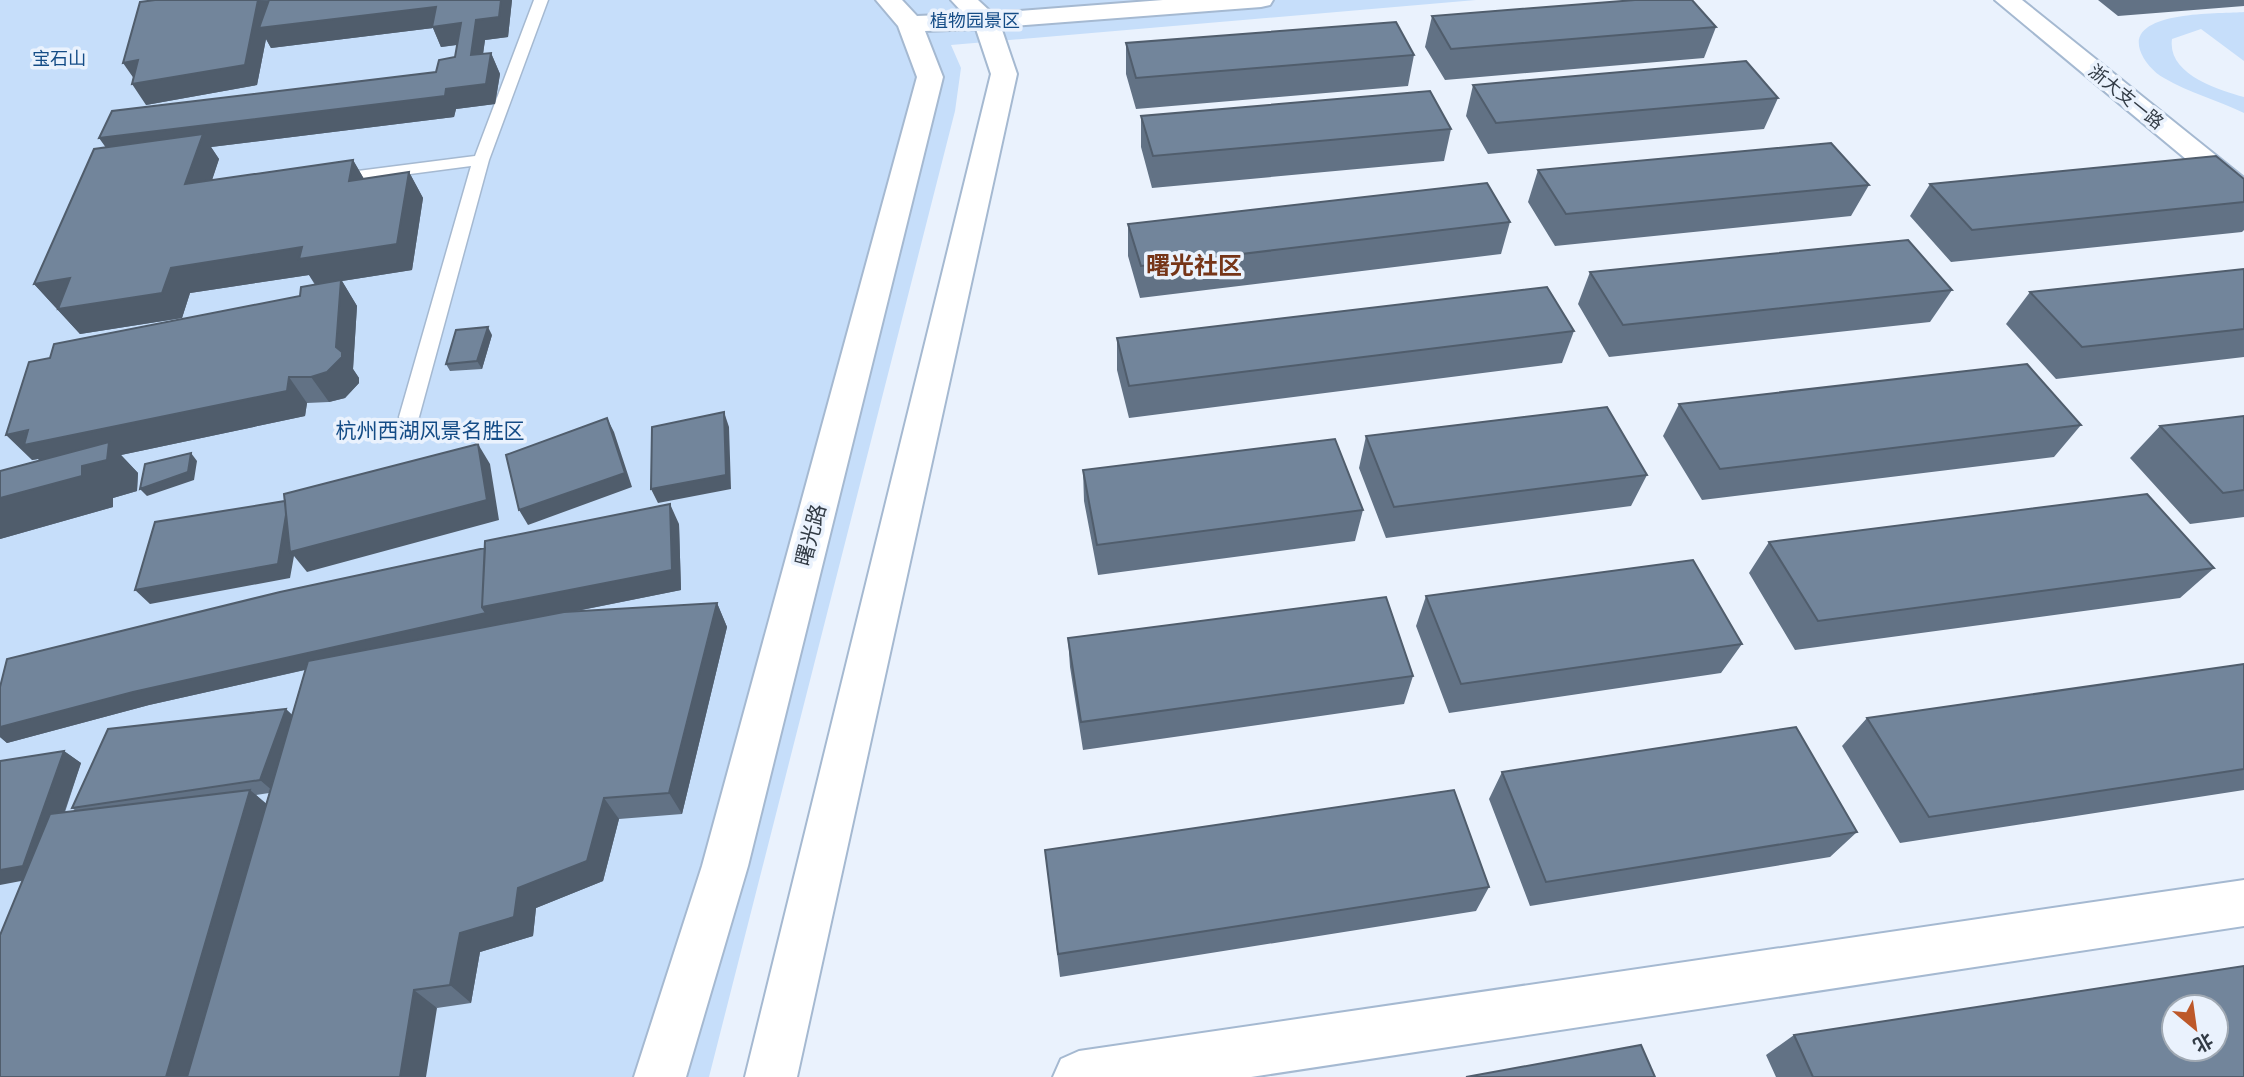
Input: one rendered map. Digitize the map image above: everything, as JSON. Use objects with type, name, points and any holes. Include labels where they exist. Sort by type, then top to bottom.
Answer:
[{"type":"main road","points":[[899,12],[1261,0]]},
{"type":"main road","name":"浙大支一路","points":[[2007,0],[2244,193]]},
{"type":"main road","points":[[771,1077],[1004,74],[975,11]]},
{"type":"main road","name":"曙光路","points":[[660,1077],[724,866],[930,77],[899,12]]},
{"type":"main road","points":[[1079,1077],[2244,903]]},
{"type":"lane","points":[[409,417],[481,160],[541,0]]},
{"type":"lane","points":[[317,181],[481,160]]},
{"type":"green space","name":"杭州西湖风景名胜区","points":[[0,0],[1476,0],[951,45],[961,68],[955,111],[709,1077],[0,1077]]},
{"type":"green space","points":[[2244,12],[2244,61],[2201,29],[2172,39],[2177,62],[2208,85],[2244,97],[2244,113],[2164,78],[2153,70],[2141,54],[2140,37],[2148,27],[2161,21],[2198,14]]},
{"type":"building","points":[[258,0],[245,65],[132,84],[138,60],[123,63],[140,2]]},
{"type":"building","points":[[269,0],[501,0],[499,17],[476,20],[471,55],[491,53],[486,84],[446,89],[445,96],[99,138],[112,111],[436,72],[439,60],[455,57],[461,23],[432,27],[436,7],[259,28]]},
{"type":"building","points":[[1635,0],[1692,0],[1716,27],[1451,49],[1432,16]]},
{"type":"building","points":[[1396,22],[1414,55],[1136,78],[1126,43]]},
{"type":"building","points":[[1746,61],[1778,98],[1496,123],[1473,85]]},
{"type":"building","points":[[1430,91],[1451,129],[1153,156],[1141,116]]},
{"type":"building","points":[[203,134],[185,184],[353,160],[349,181],[409,172],[397,244],[299,259],[302,247],[171,268],[162,293],[58,309],[70,278],[34,284],[94,149]]},
{"type":"building","points":[[1831,143],[1869,185],[1566,214],[1538,170]]},
{"type":"building","points":[[2216,156],[2244,179],[2244,202],[1972,230],[1930,184]]},
{"type":"building","points":[[1487,183],[1510,222],[1141,266],[1128,224]]},
{"type":"building","points":[[1908,240],[1952,290],[1623,325],[1590,272]]},
{"type":"building","points":[[2244,269],[2244,329],[2082,347],[2030,292]]},
{"type":"building","points":[[341,280],[336,347],[342,352],[342,357],[327,372],[311,377],[289,377],[287,391],[24,445],[28,430],[6,435],[29,362],[50,358],[54,344],[300,296],[301,287]]},
{"type":"building","points":[[1547,287],[1574,331],[1129,386],[1117,338]]},
{"type":"building","points":[[488,327],[477,361],[446,364],[456,330]]},
{"type":"building","points":[[2027,364],[2081,425],[1720,469],[1679,404]]},
{"type":"building","points":[[1607,407],[1647,475],[1394,507],[1366,436]]},
{"type":"building","points":[[724,412],[726,475],[651,489],[652,427]]},
{"type":"building","points":[[2244,416],[2244,490],[2223,493],[2160,426]]},
{"type":"building","points":[[607,418],[625,473],[519,510],[506,455]]},
{"type":"building","points":[[1335,439],[1363,510],[1097,545],[1083,470]]},
{"type":"building","points":[[109,442],[107,460],[82,466],[82,476],[0,498],[0,471]]},
{"type":"building","points":[[478,444],[487,500],[290,552],[284,494]]},
{"type":"building","points":[[191,453],[188,472],[140,489],[145,464]]},
{"type":"building","points":[[2147,494],[2214,568],[1818,621],[1769,542]]},
{"type":"building","points":[[285,501],[286,515],[278,564],[135,590],[155,522]]},
{"type":"building","points":[[670,504],[672,570],[482,607],[485,541]]},
{"type":"building","points":[[485,548],[482,607],[486,613],[133,692],[0,727],[0,687],[7,659],[280,592]]},
{"type":"building","points":[[1693,560],[1742,644],[1461,684],[1426,596]]},
{"type":"building","points":[[1386,597],[1413,676],[1081,722],[1068,638]]},
{"type":"building","points":[[717,603],[669,793],[604,798],[587,861],[518,888],[514,917],[460,933],[450,985],[414,990],[400,1077],[187,1077],[308,661],[564,612]]},
{"type":"building","points":[[2244,664],[2244,769],[1929,817],[1867,718]]},
{"type":"building","points":[[286,709],[260,780],[72,808],[108,729]]},
{"type":"building","points":[[1796,727],[1857,832],[1546,882],[1502,772]]},
{"type":"building","points":[[64,751],[23,866],[0,870],[0,761]]},
{"type":"building","points":[[250,790],[166,1077],[0,1077],[0,935],[50,814]]},
{"type":"building","points":[[1454,790],[1489,887],[1058,954],[1045,850]]},
{"type":"building","points":[[2244,966],[2244,1077],[1813,1077],[1794,1035]]},
{"type":"building","points":[[1641,1045],[1655,1077],[1466,1077]]},
{"type":"district","name":"曙光社区","points":[[1194,266]]},
{"type":"park label","name":"植物园景区","points":[[975,21]]},
{"type":"park label","name":"宝石山","points":[[59,59]]}]
